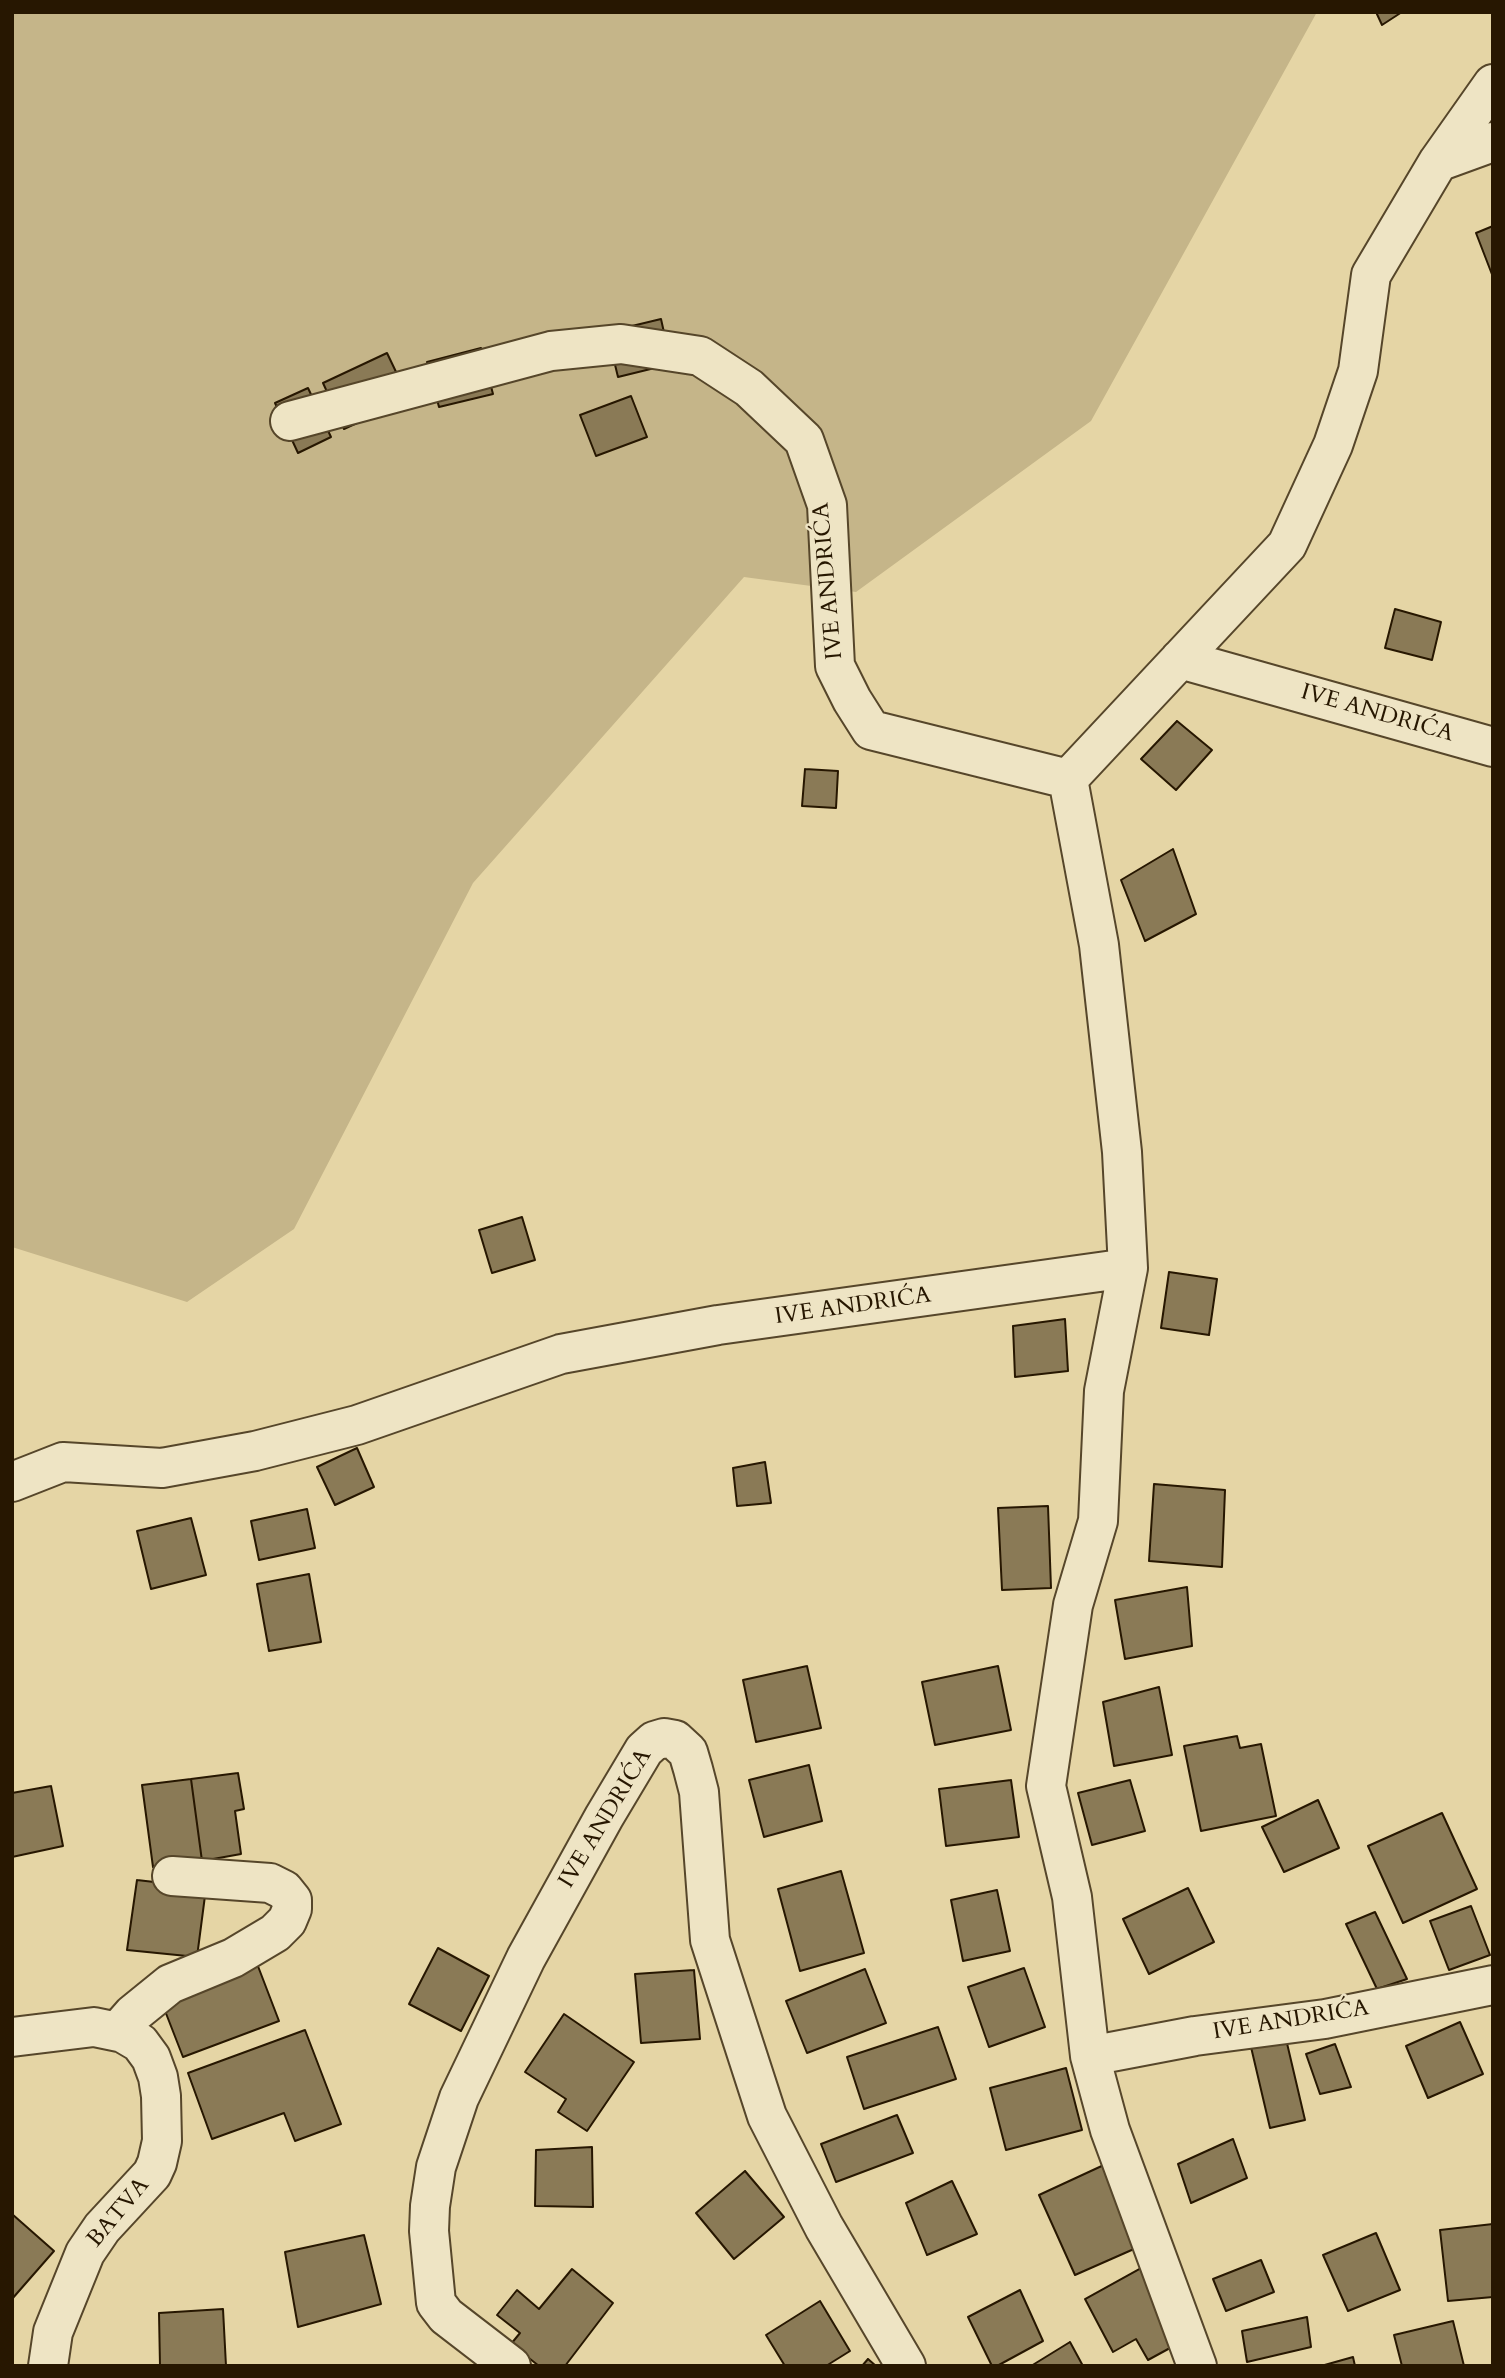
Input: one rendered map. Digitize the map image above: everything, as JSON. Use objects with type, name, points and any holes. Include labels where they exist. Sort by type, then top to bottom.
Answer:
[{"type":"street","points":[[1197,2366],[1110,2130],[1090,2056],[1072,1897],[1046,1786],[1073,1605],[1098,1521],[1104,1391],[1128,1268],[1122,1152],[1099,945],[1069,779],[1287,545],[1333,445],[1358,370],[1371,275],[1438,162],[1493,84]]},
{"type":"street","points":[[1438,162],[1493,142]]},
{"type":"street","name":"IVE ANDRIĆA","points":[[290,422],[551,351],[621,344],[700,356],[749,388],[804,440],[827,505],[835,666],[871,730],[1069,779]]},
{"type":"street","name":"IVE ANDRIĆA","points":[[1180,659],[1493,747]]},
{"type":"street","name":"IVE ANDRIĆA","points":[[12,1482],[63,1462],[162,1468],[255,1451],[357,1425],[561,1354],[718,1325],[1128,1268]]},
{"type":"street","name":"IVE ANDRIĆA","points":[[511,2366],[446,2316],[436,2303],[429,2231],[436,2167],[459,2098],[526,1958],[644,1750],[654,1741],[664,1738],[675,1740],[688,1752],[693,1769],[699,1792],[710,1940],[767,2116],[824,2227],[906,2366]]},
{"type":"street","points":[[12,2037],[94,2027],[118,2031],[133,2014],[170,1984],[233,1958],[275,1933],[287,1921],[292,1909],[292,1900],[284,1890],[270,1883],[172,1877]]},
{"type":"street","name":"IVE ANDRIĆA","points":[[1090,2056],[1195,2036],[1325,2019],[1493,1985]]},
{"type":"street","name":"BATVA","points":[[48,2366],[53,2332],[85,2253],[102,2228],[152,2174],[161,2151],[163,2121],[158,2077],[151,2058],[140,2043],[118,2031]]},
{"type":"shaded area","points":[[12,12],[1317,12],[1091,421],[856,592],[744,577],[473,883],[294,1229],[187,1302],[12,1247]]},
{"type":"building","points":[[1376,12],[1402,12],[1382,25]]},
{"type":"building","points":[[1493,226],[1493,277],[1476,233]]},
{"type":"building","points":[[661,319],[671,364],[618,377],[607,332]]},
{"type":"building","points":[[481,348],[493,394],[439,407],[427,362]]},
{"type":"building","points":[[387,353],[409,399],[344,429],[323,383]]},
{"type":"building","points":[[308,388],[331,437],[298,453],[275,403]]},
{"type":"building","points":[[631,396],[647,437],[596,456],[580,415]]},
{"type":"building","points":[[1395,609],[1441,622],[1432,660],[1385,648]]},
{"type":"building","points":[[1177,721],[1212,750],[1176,790],[1141,759]]},
{"type":"building","points":[[805,769],[838,771],[836,808],[802,806]]},
{"type":"building","points":[[1173,849],[1196,914],[1145,941],[1121,880]]},
{"type":"building","points":[[522,1217],[535,1260],[492,1273],[479,1230]]},
{"type":"building","points":[[1169,1272],[1217,1279],[1209,1335],[1161,1328]]},
{"type":"building","points":[[1065,1319],[1068,1371],[1015,1377],[1013,1326]]},
{"type":"building","points":[[357,1448],[374,1487],[335,1505],[317,1467]]},
{"type":"building","points":[[765,1462],[771,1503],[737,1506],[733,1468]]},
{"type":"building","points":[[1154,1484],[1225,1490],[1222,1567],[1149,1561]]},
{"type":"building","points":[[1048,1506],[1051,1588],[1002,1590],[998,1508]]},
{"type":"building","points":[[307,1509],[315,1548],[259,1560],[251,1521]]},
{"type":"building","points":[[191,1518],[206,1575],[151,1589],[137,1531]]},
{"type":"building","points":[[309,1574],[321,1642],[269,1651],[257,1584]]},
{"type":"building","points":[[1187,1587],[1192,1646],[1125,1659],[1115,1600]]},
{"type":"building","points":[[807,1666],[821,1728],[756,1742],[743,1680]]},
{"type":"building","points":[[998,1666],[1011,1730],[935,1745],[922,1682]]},
{"type":"building","points":[[1159,1687],[1172,1755],[1114,1766],[1103,1702]]},
{"type":"building","points":[[1237,1736],[1240,1748],[1261,1744],[1276,1816],[1201,1831],[1184,1746]]},
{"type":"building","points":[[809,1765],[822,1821],[764,1837],[749,1780]]},
{"type":"building","points":[[238,1773],[244,1809],[235,1811],[241,1854],[202,1861],[191,1779]]},
{"type":"building","points":[[191,1779],[202,1861],[153,1867],[142,1785]]},
{"type":"building","points":[[1011,1780],[1019,1837],[946,1846],[939,1789]]},
{"type":"building","points":[[1130,1780],[1145,1831],[1092,1845],[1078,1793]]},
{"type":"building","points":[[51,1786],[63,1846],[12,1857],[12,1793]]},
{"type":"building","points":[[1318,1800],[1339,1848],[1284,1872],[1262,1827]]},
{"type":"building","points":[[1442,1813],[1477,1889],[1403,1923],[1368,1846]]},
{"type":"building","points":[[841,1871],[864,1953],[800,1971],[778,1889]]},
{"type":"building","points":[[137,1880],[206,1888],[197,1957],[127,1950]]},
{"type":"building","points":[[1188,1888],[1214,1942],[1149,1974],[1123,1919]]},
{"type":"building","points":[[997,1890],[1010,1951],[963,1961],[951,1900]]},
{"type":"building","points":[[1471,1906],[1490,1955],[1449,1970],[1430,1921]]},
{"type":"building","points":[[1375,1912],[1407,1979],[1377,1989],[1346,1924]]},
{"type":"building","points":[[438,1948],[489,1976],[461,2031],[409,2004]]},
{"type":"building","points":[[256,1961],[279,2021],[183,2057],[160,1998]]},
{"type":"building","points":[[1024,1968],[1045,2027],[989,2047],[968,1987]]},
{"type":"building","points":[[865,1969],[886,2023],[807,2053],[786,2001]]},
{"type":"building","points":[[694,1970],[700,2039],[641,2043],[635,1974]]},
{"type":"building","points":[[564,2014],[634,2062],[587,2131],[558,2112],[566,2099],[525,2072]]},
{"type":"building","points":[[1460,2022],[1483,2074],[1428,2098],[1406,2046]]},
{"type":"building","points":[[938,2027],[956,2079],[864,2109],[847,2057]]},
{"type":"building","points":[[305,2030],[341,2124],[295,2141],[284,2113],[212,2139],[188,2073]]},
{"type":"building","points":[[1286,2039],[1305,2120],[1270,2128],[1251,2047]]},
{"type":"building","points":[[1335,2044],[1351,2087],[1320,2094],[1306,2054]]},
{"type":"building","points":[[1066,2068],[1082,2130],[1006,2150],[990,2088]]},
{"type":"building","points":[[897,2115],[913,2153],[836,2182],[821,2144]]},
{"type":"building","points":[[1233,2139],[1247,2178],[1191,2203],[1178,2164]]},
{"type":"building","points":[[592,2147],[593,2207],[535,2206],[536,2150]]},
{"type":"building","points":[[1106,2164],[1143,2245],[1075,2275],[1039,2195]]},
{"type":"building","points":[[745,2171],[784,2217],[734,2259],[696,2213]]},
{"type":"building","points":[[952,2181],[977,2234],[927,2255],[906,2203]]},
{"type":"building","points":[[12,2214],[54,2251],[12,2299]]},
{"type":"building","points":[[1493,2224],[1493,2297],[1448,2301],[1440,2230]]},
{"type":"building","points":[[1376,2233],[1400,2290],[1348,2311],[1323,2255]]},
{"type":"building","points":[[364,2235],[381,2304],[298,2327],[285,2252]]},
{"type":"building","points":[[1261,2260],[1274,2292],[1226,2311],[1213,2279]]},
{"type":"building","points":[[1141,2268],[1181,2342],[1148,2360],[1136,2339],[1113,2352],[1085,2299]]},
{"type":"building","points":[[572,2269],[613,2303],[565,2366],[539,2366],[511,2344],[520,2333],[497,2315],[517,2290],[539,2309]]},
{"type":"building","points":[[1020,2290],[1043,2341],[997,2366],[992,2366],[968,2317]]},
{"type":"building","points":[[820,2301],[850,2351],[826,2366],[785,2366],[766,2335]]},
{"type":"building","points":[[223,2309],[226,2366],[160,2366],[159,2313]]},
{"type":"building","points":[[1307,2317],[1311,2347],[1247,2362],[1242,2331]]},
{"type":"building","points":[[1453,2321],[1464,2366],[1402,2366],[1394,2335]]},
{"type":"building","points":[[1070,2342],[1083,2366],[1031,2366]]},
{"type":"building","points":[[1353,2357],[1355,2366],[1321,2366]]},
{"type":"building","points":[[868,2359],[876,2366],[862,2366]]}]
